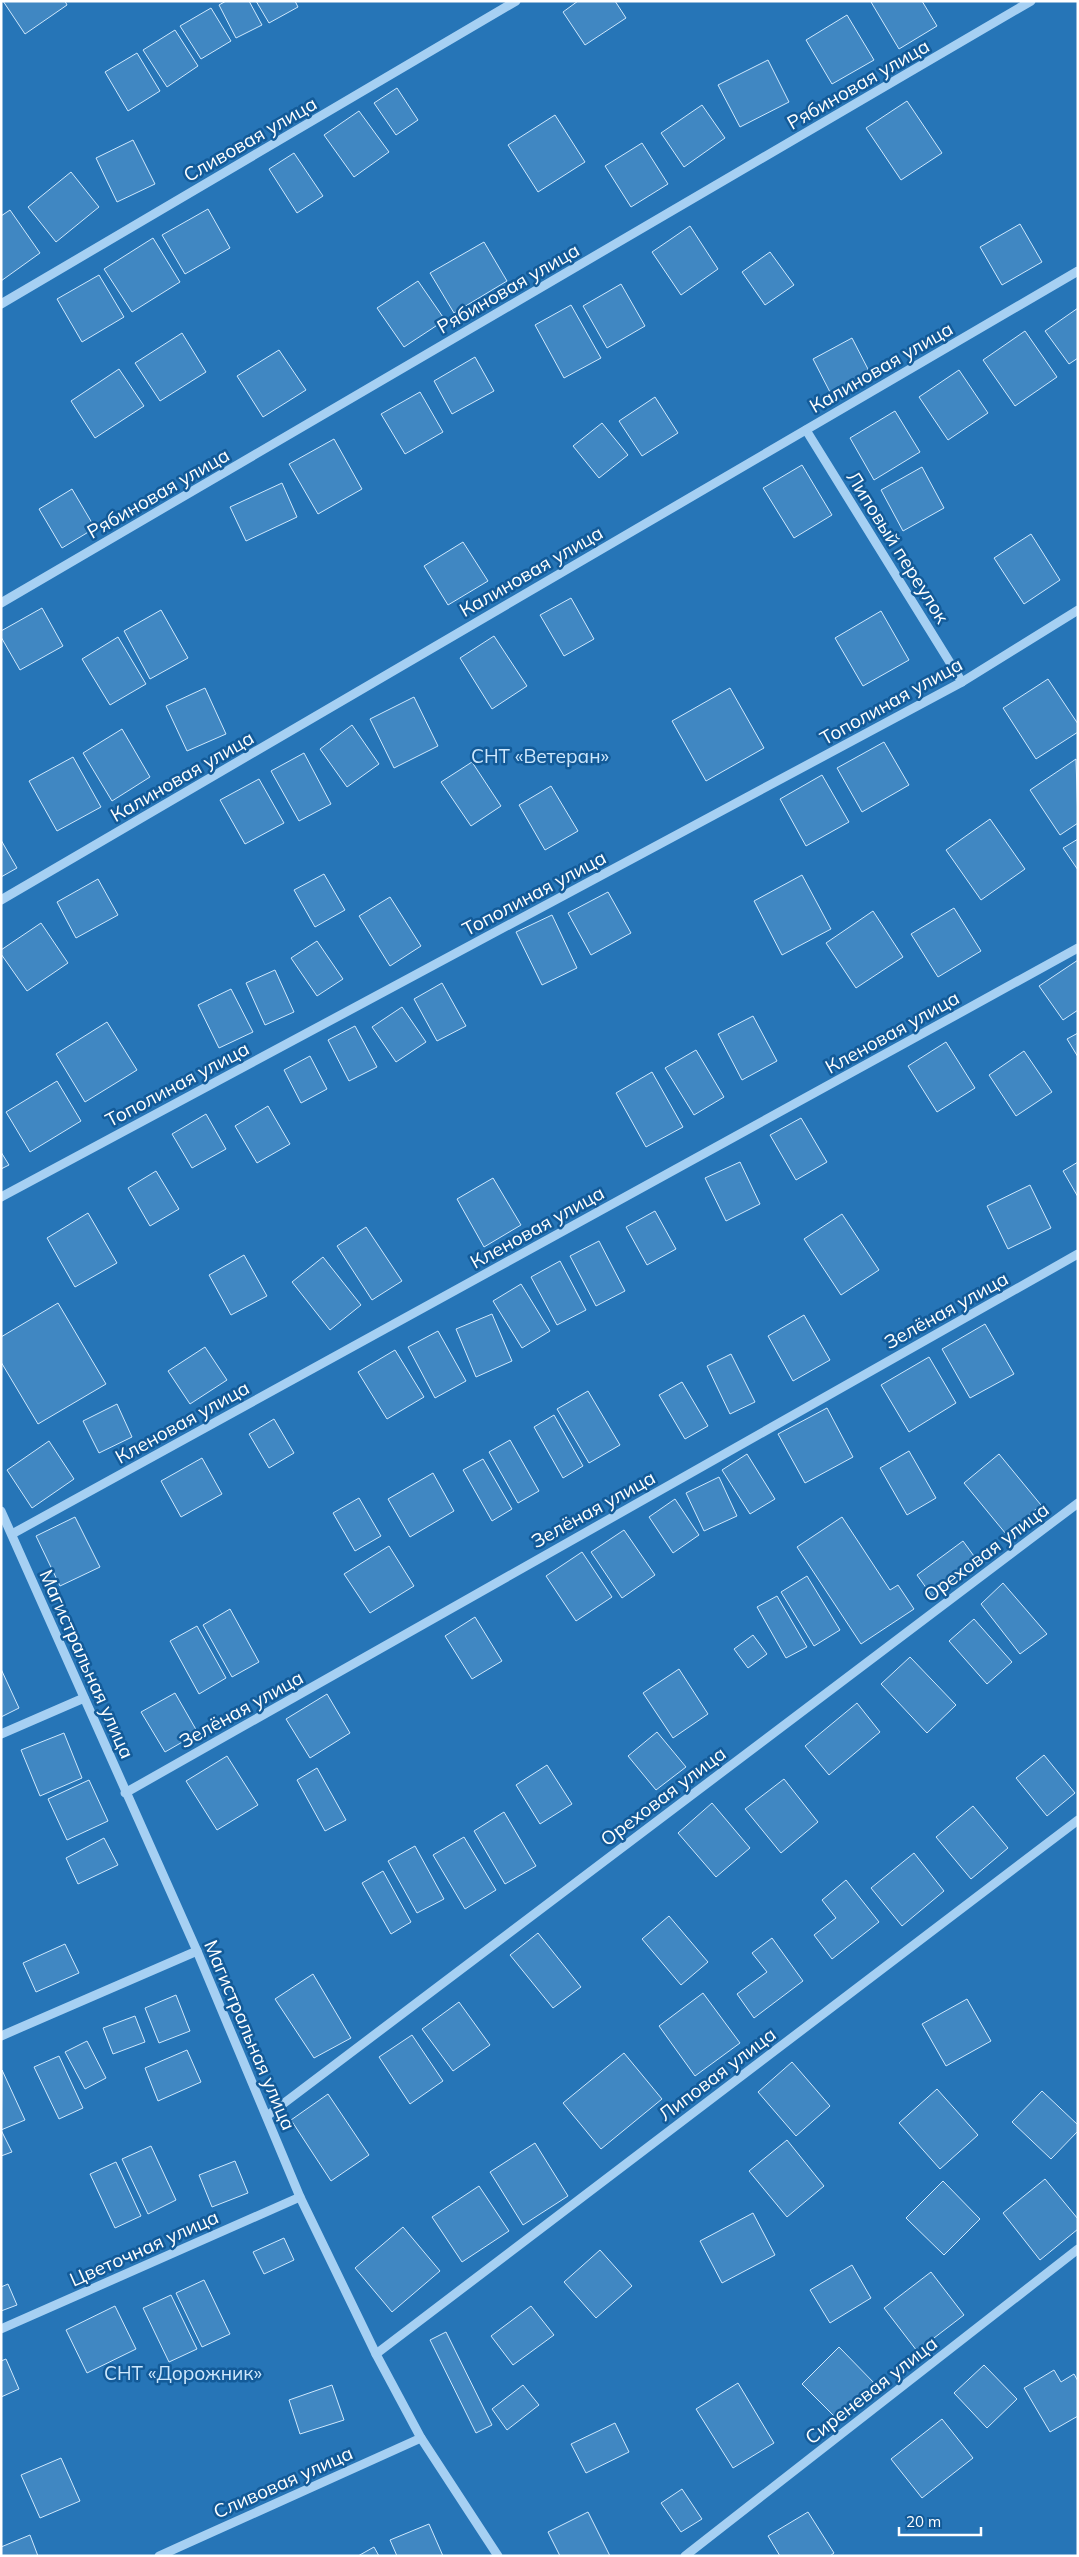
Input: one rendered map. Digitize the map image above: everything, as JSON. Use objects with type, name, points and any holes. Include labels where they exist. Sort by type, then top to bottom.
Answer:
[{"type":"street","name":"Сливовая улица","points":[[1,304],[516,1]]},
{"type":"street","name":"Рябиновая улица","points":[[1,603],[1031,1]]},
{"type":"street","name":"Калиновая улица","points":[[1,900],[1078,271]]},
{"type":"street","name":"Липовый переулок","points":[[806,430],[962,682]]},
{"type":"street","name":"Тополиная улица","points":[[1,1197],[962,682],[1078,610]]},
{"type":"street","name":"Кленовая улица","points":[[12,1534],[1078,948]]},
{"type":"street","name":"Зелёная улица","points":[[125,1793],[1078,1254]]},
{"type":"street","name":"Ореховая улица","points":[[267,2116],[1078,1502]]},
{"type":"street","name":"Магистральная улица","points":[[1,1512],[197,1951],[300,2197],[376,2354],[421,2438],[498,2556]]},
{"type":"street","points":[[1,1734],[84,1698]]},
{"type":"street","name":"Липовая улица","points":[[376,2354],[1078,1820]]},
{"type":"street","points":[[1,2036],[197,1951]]},
{"type":"street","name":"Цветочная улица","points":[[1,2329],[300,2197]]},
{"type":"street","name":"Сиреневая улица","points":[[685,2556],[1078,2249]]},
{"type":"street","name":"Сливовая улица","points":[[158,2556],[421,2438]]},
{"type":"green space","name":"СНТ «Ветеран»","points":[[1,1],[1078,1],[1078,2556],[1,2556]]},
{"type":"building","points":[[3,1],[65,1],[67,5],[25,34]]},
{"type":"building","points":[[226,1],[249,1],[262,25],[236,38],[219,5]]},
{"type":"building","points":[[256,1],[295,1],[298,7],[269,23]]},
{"type":"building","points":[[578,1],[615,1],[626,18],[585,45],[563,12]]},
{"type":"building","points":[[922,1],[937,26],[899,49],[871,2]]},
{"type":"building","points":[[211,8],[231,41],[201,59],[180,26]]},
{"type":"building","points":[[847,15],[874,60],[832,84],[806,40]]},
{"type":"building","points":[[175,30],[198,66],[167,87],[143,50]]},
{"type":"building","points":[[137,53],[160,91],[128,111],[105,72]]},
{"type":"building","points":[[768,60],[789,102],[740,127],[718,85]]},
{"type":"building","points":[[397,88],[418,120],[396,135],[374,103]]},
{"type":"building","points":[[907,101],[942,153],[901,180],[866,128]]},
{"type":"building","points":[[702,105],[725,138],[684,167],[661,133]]},
{"type":"building","points":[[359,111],[389,152],[354,177],[324,135]]},
{"type":"building","points":[[555,115],[585,162],[538,192],[508,145]]},
{"type":"building","points":[[133,140],[155,184],[117,202],[96,158]]},
{"type":"building","points":[[642,143],[668,184],[631,207],[605,166]]},
{"type":"building","points":[[294,153],[323,196],[297,213],[269,169]]},
{"type":"building","points":[[71,172],[99,207],[56,242],[28,207]]},
{"type":"building","points":[[208,209],[230,248],[185,274],[162,235]]},
{"type":"building","points":[[10,210],[40,253],[1,281],[1,216]]},
{"type":"building","points":[[1020,224],[1042,262],[1002,285],[980,247]]},
{"type":"building","points":[[690,226],[718,269],[681,295],[652,252]]},
{"type":"building","points":[[153,238],[180,282],[132,312],[104,269]]},
{"type":"building","points":[[484,242],[507,281],[454,313],[430,273]]},
{"type":"building","points":[[770,252],[794,285],[765,305],[742,272]]},
{"type":"building","points":[[99,275],[124,317],[82,342],[57,299]]},
{"type":"building","points":[[418,281],[445,320],[404,347],[377,308]]},
{"type":"building","points":[[621,284],[645,326],[607,348],[583,306]]},
{"type":"building","points":[[571,305],[601,358],[564,378],[535,325]]},
{"type":"building","points":[[1078,308],[1078,358],[1069,364],[1045,331]]},
{"type":"building","points":[[1025,331],[1057,377],[1015,406],[983,360]]},
{"type":"building","points":[[182,333],[206,372],[160,401],[135,363]]},
{"type":"building","points":[[852,338],[870,373],[831,394],[813,359]]},
{"type":"building","points":[[279,350],[306,390],[263,417],[237,376]]},
{"type":"building","points":[[475,357],[494,391],[452,414],[434,381]]},
{"type":"building","points":[[119,369],[144,406],[95,438],[71,401]]},
{"type":"building","points":[[959,370],[988,413],[948,440],[919,397]]},
{"type":"building","points":[[420,392],[443,432],[405,454],[381,414]]},
{"type":"building","points":[[655,397],[678,433],[642,456],[619,421]]},
{"type":"building","points":[[895,411],[920,452],[874,480],[850,438]]},
{"type":"building","points":[[602,423],[628,455],[599,478],[573,446]]},
{"type":"building","points":[[334,439],[362,489],[318,514],[289,464]]},
{"type":"building","points":[[802,465],[832,515],[794,538],[763,488]]},
{"type":"building","points":[[922,467],[944,508],[903,531],[881,490]]},
{"type":"building","points":[[282,483],[297,517],[246,541],[230,507]]},
{"type":"building","points":[[72,489],[95,528],[62,548],[39,509]]},
{"type":"building","points":[[1031,534],[1060,580],[1024,604],[994,558]]},
{"type":"building","points":[[463,542],[488,581],[448,605],[424,566]]},
{"type":"building","points":[[571,598],[594,639],[564,656],[540,615]]},
{"type":"building","points":[[42,608],[63,646],[20,670],[1,637],[1,631]]},
{"type":"building","points":[[161,610],[188,658],[150,679],[124,631]]},
{"type":"building","points":[[881,611],[909,660],[863,686],[835,638]]},
{"type":"building","points":[[494,636],[527,686],[492,709],[460,658]]},
{"type":"building","points":[[118,637],[146,684],[110,705],[82,659]]},
{"type":"building","points":[[1048,679],[1078,724],[1078,732],[1036,759],[1003,708]]},
{"type":"building","points":[[205,688],[226,734],[187,751],[166,706]]},
{"type":"building","points":[[730,688],[764,748],[706,781],[672,721]]},
{"type":"building","points":[[414,697],[438,746],[394,768],[370,719]]},
{"type":"building","points":[[352,725],[379,764],[347,787],[320,749]]},
{"type":"building","points":[[122,729],[150,777],[112,801],[83,753]]},
{"type":"building","points":[[884,742],[909,785],[862,812],[837,768]]},
{"type":"building","points":[[304,753],[331,804],[299,821],[271,771]]},
{"type":"building","points":[[73,757],[101,807],[57,831],[29,781]]},
{"type":"building","points":[[1076,759],[1078,823],[1060,835],[1030,790]]},
{"type":"building","points":[[472,762],[501,806],[471,826],[441,782]]},
{"type":"building","points":[[822,775],[849,822],[806,846],[780,799]]},
{"type":"building","points":[[259,779],[284,823],[245,844],[220,800]]},
{"type":"building","points":[[551,786],[578,831],[545,850],[519,805]]},
{"type":"building","points":[[990,819],[1025,869],[981,900],[946,850]]},
{"type":"building","points":[[1078,839],[1078,870],[1063,848]]},
{"type":"building","points":[[1,840],[17,868],[1,877]]},
{"type":"building","points":[[324,874],[345,910],[315,927],[294,890]]},
{"type":"building","points":[[802,875],[831,929],[782,955],[754,901]]},
{"type":"building","points":[[98,879],[118,915],[76,938],[57,902]]},
{"type":"building","points":[[608,892],[631,933],[591,955],[568,913]]},
{"type":"building","points":[[390,897],[421,946],[390,966],[359,916]]},
{"type":"building","points":[[954,908],[981,951],[938,977],[911,934]]},
{"type":"building","points":[[873,911],[903,957],[856,988],[826,943]]},
{"type":"building","points":[[552,915],[577,968],[542,985],[516,932]]},
{"type":"building","points":[[41,923],[68,963],[27,991],[1,954],[1,950]]},
{"type":"building","points":[[317,941],[343,979],[317,996],[291,958]]},
{"type":"building","points":[[1078,960],[1078,1010],[1063,1020],[1039,986]]},
{"type":"building","points":[[275,970],[294,1012],[265,1025],[246,983]]},
{"type":"building","points":[[442,983],[466,1026],[437,1041],[414,999]]},
{"type":"building","points":[[231,989],[253,1032],[219,1048],[198,1005]]},
{"type":"building","points":[[402,1007],[426,1042],[396,1062],[372,1027]]},
{"type":"building","points":[[753,1016],[777,1061],[742,1080],[718,1034]]},
{"type":"building","points":[[107,1022],[137,1070],[85,1102],[56,1054]]},
{"type":"building","points":[[355,1026],[377,1067],[349,1081],[328,1040]]},
{"type":"building","points":[[1078,1033],[1078,1057],[1067,1039]]},
{"type":"building","points":[[946,1042],[975,1088],[937,1112],[908,1066]]},
{"type":"building","points":[[696,1050],[724,1097],[694,1115],[665,1068]]},
{"type":"building","points":[[1024,1051],[1052,1092],[1016,1116],[989,1075]]},
{"type":"building","points":[[310,1056],[327,1089],[301,1103],[284,1070]]},
{"type":"building","points":[[652,1072],[683,1127],[646,1147],[616,1093]]},
{"type":"building","points":[[57,1081],[81,1121],[30,1152],[6,1112]]},
{"type":"building","points":[[268,1106],[290,1144],[257,1163],[235,1126]]},
{"type":"building","points":[[206,1114],[226,1149],[192,1168],[172,1134]]},
{"type":"building","points":[[801,1118],[827,1162],[796,1180],[770,1135]]},
{"type":"building","points":[[1,1152],[9,1165],[1,1169]]},
{"type":"building","points":[[740,1162],[760,1204],[726,1221],[705,1178]]},
{"type":"building","points":[[1078,1162],[1078,1197],[1063,1171]]},
{"type":"building","points":[[156,1171],[179,1209],[150,1226],[128,1188]]},
{"type":"building","points":[[493,1178],[521,1225],[484,1247],[457,1199]]},
{"type":"building","points":[[1030,1185],[1051,1228],[1008,1249],[987,1206]]},
{"type":"building","points":[[655,1211],[676,1249],[647,1265],[626,1227]]},
{"type":"building","points":[[88,1213],[117,1263],[75,1287],[47,1238]]},
{"type":"building","points":[[842,1214],[879,1270],[841,1295],[804,1239]]},
{"type":"building","points":[[366,1227],[402,1281],[372,1300],[337,1246]]},
{"type":"building","points":[[599,1241],[625,1291],[596,1306],[570,1256]]},
{"type":"building","points":[[244,1255],[267,1296],[231,1315],[209,1275]]},
{"type":"building","points":[[323,1257],[361,1305],[330,1330],[292,1282]]},
{"type":"building","points":[[560,1261],[586,1310],[557,1325],[531,1277]]},
{"type":"building","points":[[521,1284],[550,1331],[522,1348],[493,1301]]},
{"type":"building","points":[[58,1303],[106,1384],[38,1424],[1,1362],[1,1337]]},
{"type":"building","points":[[492,1314],[512,1361],[476,1377],[456,1329]]},
{"type":"building","points":[[804,1315],[830,1360],[793,1381],[768,1336]]},
{"type":"building","points":[[985,1324],[1014,1374],[970,1398],[942,1349]]},
{"type":"building","points":[[438,1331],[466,1381],[435,1398],[408,1347]]},
{"type":"building","points":[[205,1347],[227,1380],[190,1404],[168,1371]]},
{"type":"building","points":[[395,1350],[424,1397],[387,1419],[358,1372]]},
{"type":"building","points":[[731,1354],[755,1402],[730,1414],[707,1366]]},
{"type":"building","points":[[929,1357],[956,1403],[909,1432],[881,1385]]},
{"type":"building","points":[[682,1382],[708,1426],[685,1439],[659,1395]]},
{"type":"building","points":[[588,1391],[620,1445],[589,1463],[557,1409]]},
{"type":"building","points":[[117,1404],[132,1437],[99,1453],[83,1421]]},
{"type":"building","points":[[827,1408],[853,1457],[805,1483],[778,1434]]},
{"type":"building","points":[[554,1415],[583,1466],[563,1478],[534,1427]]},
{"type":"building","points":[[274,1419],[294,1453],[269,1468],[249,1434]]},
{"type":"building","points":[[510,1440],[539,1491],[518,1503],[489,1452]]},
{"type":"building","points":[[49,1441],[74,1479],[32,1508],[7,1470]]},
{"type":"building","points":[[909,1451],[936,1498],[907,1515],[880,1468]]},
{"type":"building","points":[[747,1454],[775,1499],[750,1514],[722,1470]]},
{"type":"building","points":[[999,1454],[1041,1505],[1006,1534],[964,1483]]},
{"type":"building","points":[[202,1458],[222,1494],[181,1517],[161,1481]]},
{"type":"building","points":[[483,1459],[512,1509],[492,1521],[463,1470]]},
{"type":"building","points":[[433,1473],[454,1511],[410,1537],[388,1499]]},
{"type":"building","points":[[719,1477],[737,1516],[704,1531],[686,1493]]},
{"type":"building","points":[[359,1498],[381,1536],[355,1551],[333,1513]]},
{"type":"building","points":[[675,1499],[699,1535],[673,1553],[649,1517]]},
{"type":"building","points":[[75,1517],[100,1567],[60,1586],[36,1536]]},
{"type":"building","points":[[842,1517],[890,1590],[898,1585],[914,1609],[861,1644],[797,1547]]},
{"type":"building","points":[[624,1530],[655,1575],[622,1598],[591,1552]]},
{"type":"building","points":[[963,1541],[979,1563],[932,1596],[917,1575]]},
{"type":"building","points":[[389,1546],[414,1586],[370,1613],[344,1574]]},
{"type":"building","points":[[582,1552],[612,1597],[576,1621],[546,1576]]},
{"type":"building","points":[[807,1576],[840,1630],[814,1646],[781,1592]]},
{"type":"building","points":[[1003,1583],[1047,1634],[1020,1654],[981,1604]]},
{"type":"building","points":[[777,1596],[807,1647],[786,1658],[757,1607]]},
{"type":"building","points":[[230,1609],[259,1662],[232,1677],[203,1625]]},
{"type":"building","points":[[475,1617],[502,1661],[472,1679],[445,1636]]},
{"type":"building","points":[[974,1619],[1012,1662],[987,1684],[949,1641]]},
{"type":"building","points":[[197,1626],[226,1678],[199,1694],[170,1641]]},
{"type":"building","points":[[753,1635],[767,1654],[748,1668],[734,1649]]},
{"type":"building","points":[[910,1657],[956,1705],[927,1733],[881,1684]]},
{"type":"building","points":[[1,1669],[19,1708],[1,1717]]},
{"type":"building","points":[[679,1669],[708,1714],[673,1738],[643,1693]]},
{"type":"building","points":[[175,1693],[198,1733],[165,1752],[141,1712]]},
{"type":"building","points":[[327,1694],[350,1733],[310,1758],[286,1719]]},
{"type":"building","points":[[857,1703],[880,1732],[829,1775],[805,1746]]},
{"type":"building","points":[[657,1732],[686,1767],[656,1790],[628,1756]]},
{"type":"building","points":[[64,1733],[82,1778],[40,1796],[21,1750]]},
{"type":"building","points":[[1044,1755],[1075,1793],[1047,1816],[1016,1778]]},
{"type":"building","points":[[227,1756],[258,1805],[217,1830],[186,1781]]},
{"type":"building","points":[[547,1765],[572,1804],[540,1824],[516,1785]]},
{"type":"building","points":[[317,1768],[346,1820],[325,1831],[297,1780]]},
{"type":"building","points":[[784,1779],[818,1822],[781,1853],[745,1809]]},
{"type":"building","points":[[89,1780],[108,1821],[67,1840],[48,1799]]},
{"type":"building","points":[[712,1803],[750,1848],[716,1877],[678,1833]]},
{"type":"building","points":[[973,1806],[1008,1848],[971,1879],[936,1837]]},
{"type":"building","points":[[504,1812],[536,1866],[505,1884],[474,1831]]},
{"type":"building","points":[[464,1837],[496,1890],[465,1909],[433,1855]]},
{"type":"building","points":[[104,1838],[118,1865],[78,1884],[66,1858]]},
{"type":"building","points":[[415,1846],[444,1899],[417,1913],[388,1861]]},
{"type":"building","points":[[914,1853],[944,1891],[902,1926],[871,1888]]},
{"type":"building","points":[[383,1871],[411,1922],[391,1934],[362,1883]]},
{"type":"building","points":[[846,1880],[879,1922],[832,1959],[814,1935],[836,1918],[822,1900]]},
{"type":"building","points":[[669,1916],[708,1962],[681,1985],[642,1939]]},
{"type":"building","points":[[538,1933],[581,1987],[553,2008],[510,1955]]},
{"type":"building","points":[[772,1938],[803,1981],[754,2018],[737,1994],[767,1972],[752,1953]]},
{"type":"building","points":[[65,1944],[79,1973],[36,1992],[23,1963]]},
{"type":"building","points":[[313,1974],[351,2038],[314,2058],[275,1999]]},
{"type":"building","points":[[703,1993],[740,2043],[695,2076],[659,2026]]},
{"type":"building","points":[[176,1995],[190,2031],[159,2043],[145,2008]]},
{"type":"building","points":[[967,1999],[991,2041],[946,2066],[922,2024]]},
{"type":"building","points":[[459,2002],[490,2045],[453,2071],[422,2029]]},
{"type":"building","points":[[135,2016],[145,2042],[113,2054],[103,2028]]},
{"type":"building","points":[[412,2035],[443,2081],[410,2104],[379,2057]]},
{"type":"building","points":[[87,2041],[106,2078],[85,2089],[65,2052]]},
{"type":"building","points":[[187,2050],[201,2082],[158,2101],[145,2068]]},
{"type":"building","points":[[624,2053],[662,2099],[601,2149],[563,2103]]},
{"type":"building","points":[[59,2056],[83,2108],[59,2119],[34,2067]]},
{"type":"building","points":[[792,2062],[830,2106],[796,2136],[758,2092]]},
{"type":"building","points":[[2,2070],[25,2120],[1,2130]]},
{"type":"building","points":[[937,2089],[978,2135],[940,2169],[899,2123]]},
{"type":"building","points":[[1042,2091],[1078,2125],[1078,2131],[1051,2159],[1012,2122]]},
{"type":"building","points":[[328,2094],[369,2155],[331,2181],[291,2120]]},
{"type":"building","points":[[1,2131],[12,2152],[1,2156]]},
{"type":"building","points":[[787,2140],[824,2186],[787,2217],[749,2171]]},
{"type":"building","points":[[535,2143],[568,2196],[523,2225],[490,2172]]},
{"type":"building","points":[[151,2146],[176,2200],[148,2214],[122,2159]]},
{"type":"building","points":[[235,2161],[248,2193],[212,2207],[199,2175]]},
{"type":"building","points":[[116,2162],[141,2216],[115,2228],[90,2174]]},
{"type":"building","points":[[1045,2179],[1078,2219],[1078,2229],[1040,2260],[1003,2213]]},
{"type":"building","points":[[943,2181],[980,2219],[944,2255],[906,2218]]},
{"type":"building","points":[[479,2186],[509,2231],[462,2262],[432,2217]]},
{"type":"building","points":[[753,2213],[775,2255],[722,2283],[700,2241]]},
{"type":"building","points":[[403,2227],[440,2271],[392,2312],[355,2268]]},
{"type":"building","points":[[284,2238],[294,2260],[264,2274],[253,2252]]},
{"type":"building","points":[[600,2250],[632,2286],[596,2318],[564,2282]]},
{"type":"building","points":[[852,2265],[871,2298],[830,2323],[810,2290]]},
{"type":"building","points":[[931,2272],[964,2315],[917,2351],[884,2308]]},
{"type":"building","points":[[204,2280],[230,2334],[202,2347],[176,2293]]},
{"type":"building","points":[[8,2284],[17,2305],[1,2311],[1,2287]]},
{"type":"building","points":[[171,2295],[197,2349],[169,2362],[143,2308]]},
{"type":"building","points":[[115,2306],[136,2349],[87,2373],[66,2330]]},
{"type":"building","points":[[531,2306],[554,2335],[513,2365],[491,2336]]},
{"type":"building","points":[[446,2332],[492,2425],[476,2433],[430,2340]]},
{"type":"building","points":[[839,2347],[878,2387],[841,2423],[802,2384]]},
{"type":"building","points":[[6,2359],[19,2389],[1,2397],[1,2361]]},
{"type":"building","points":[[984,2365],[1017,2399],[987,2428],[954,2393]]},
{"type":"building","points":[[1054,2370],[1061,2382],[1074,2374],[1078,2381],[1078,2416],[1050,2432],[1024,2388]]},
{"type":"building","points":[[738,2383],[774,2443],[733,2468],[696,2409]]},
{"type":"building","points":[[332,2385],[344,2420],[300,2434],[289,2400]]},
{"type":"building","points":[[523,2385],[539,2405],[507,2430],[492,2409]]},
{"type":"building","points":[[942,2419],[973,2458],[922,2498],[891,2459]]},
{"type":"building","points":[[615,2423],[629,2452],[586,2473],[571,2444]]},
{"type":"building","points":[[61,2458],[80,2501],[40,2518],[21,2475]]},
{"type":"building","points":[[682,2489],[702,2519],[681,2532],[661,2503]]},
{"type":"building","points":[[588,2512],[610,2556],[560,2556],[548,2532]]},
{"type":"building","points":[[808,2512],[834,2553],[830,2556],[780,2556],[768,2536]]},
{"type":"building","points":[[429,2524],[443,2556],[397,2556],[390,2540]]},
{"type":"building","points":[[30,2535],[38,2556],[1,2556],[1,2547]]},
{"type":"building","points":[[374,2547],[379,2556],[358,2556]]},
{"type":"park label","name":"СНТ «Дорожник»","points":[[183,2373]]}]
